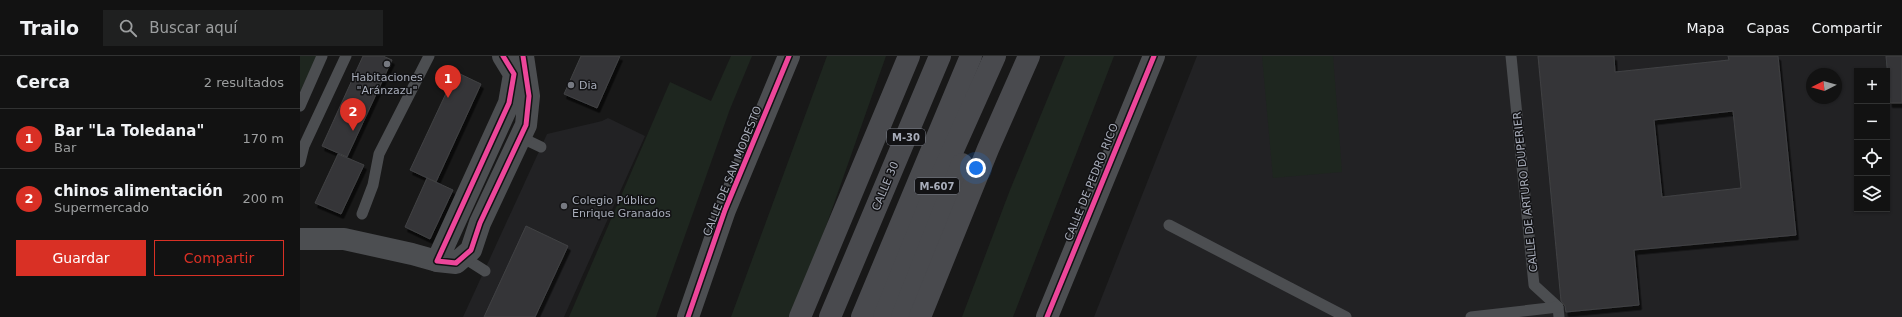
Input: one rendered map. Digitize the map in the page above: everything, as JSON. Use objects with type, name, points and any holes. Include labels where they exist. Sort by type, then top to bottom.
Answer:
[{"type":"highway","points":[[800,317],[909,56]]},
{"type":"highway","name":"CALLE 30","points":[[830,317],[940,56]]},
{"type":"highway","name":"M-607","points":[[850,317],[946,56]]},
{"type":"highway","points":[[862,317],[971,56]]},
{"type":"highway","name":"M-607","points":[[884,317],[936,188],[995,56]]},
{"type":"highway","points":[[902,317],[970,143],[999,56]]},
{"type":"highway","points":[[920,317],[988,149],[1029,56]]},
{"type":"highway","points":[[936,317],[1029,56]]},
{"type":"street","points":[[437,262],[508,103],[514,74],[503,56]]},
{"type":"street","points":[[300,238],[344,239],[397,250],[437,262],[456,263],[471,250],[480,223],[527,120],[529,96],[523,56]]},
{"type":"street","name":"CALLE DE SAN MODESTO","points":[[688,317],[726,210],[789,56]]},
{"type":"street","name":"CALLE DE PEDRO RICO","points":[[1047,317],[1154,56]]},
{"type":"lane","points":[[300,106],[322,56]]},
{"type":"lane","points":[[300,162],[304,146],[346,56]]},
{"type":"lane","points":[[362,214],[373,185],[379,154],[429,56]]},
{"type":"lane","name":"CALLE DE ARTURO DUPERIER","points":[[1511,56],[1534,285],[1559,312]]},
{"type":"lane","points":[[520,137],[541,147]]},
{"type":"lane","points":[[1169,226],[1346,317]]},
{"type":"lane","points":[[463,257],[485,271]]},
{"type":"lane","points":[[1471,317],[1559,312]]},
{"type":"shaded area","points":[[300,56],[317,56],[300,92]]},
{"type":"shaded area","points":[[731,56],[752,56],[730,109],[656,317],[569,317],[670,82],[711,101]]},
{"type":"shaded area","points":[[827,56],[886,56],[794,317],[731,317]]},
{"type":"shaded area","points":[[1065,56],[1114,56],[1013,317],[962,317],[1010,190]]},
{"type":"shaded area","points":[[1197,56],[1902,56],[1902,317],[1094,317]]},
{"type":"shaded area","points":[[1262,56],[1333,56],[1342,172],[1273,178]]},
{"type":"shaded area","name":"Colegio Público Enrique Granados","points":[[608,118],[645,136],[564,317],[463,317],[547,134],[602,121]]},
{"type":"building","points":[[363,56],[383,56],[392,60],[347,157],[322,146]]},
{"type":"building","points":[[581,56],[620,56],[597,108],[564,94]]},
{"type":"building","points":[[1538,56],[1614,56],[1615,72],[1729,60],[1728,56],[1778,56],[1796,235],[1634,250],[1639,305],[1566,312],[1565,306],[1561,301]],"holes":[[[1733,111],[1741,188],[1662,197],[1654,120]]]},
{"type":"building","points":[[1886,56],[1902,56],[1902,103],[1890,103],[1890,68],[1887,68]]},
{"type":"building","points":[[456,72],[481,84],[436,182],[410,170]]},
{"type":"building","points":[[338,154],[364,165],[341,214],[315,203]]},
{"type":"building","points":[[427,178],[453,190],[430,239],[405,227]]},
{"type":"building","points":[[526,226],[568,246],[535,317],[484,317]]},
{"type":"cycle path","points":[[503,56],[514,74],[509,103],[437,261],[456,263],[471,250],[480,223],[526,125],[529,96],[523,56]]},
{"type":"cycle path","points":[[688,317],[725,210],[789,56]]},
{"type":"cycle path","points":[[1047,317],[1154,56]]},
{"type":"place","name":"Habitaciones \"Aránzazu\"","points":[[387,64]]},
{"type":"place","name":"Dia","points":[[571,85]]},
{"type":"place","name":"Bar \"La Toledana\"","points":[[448,98]]},
{"type":"place","name":"chinos alimentación","points":[[353,131]]},
{"type":"place","name":"Colegio Público Enrique Granados","points":[[564,206]]}]
